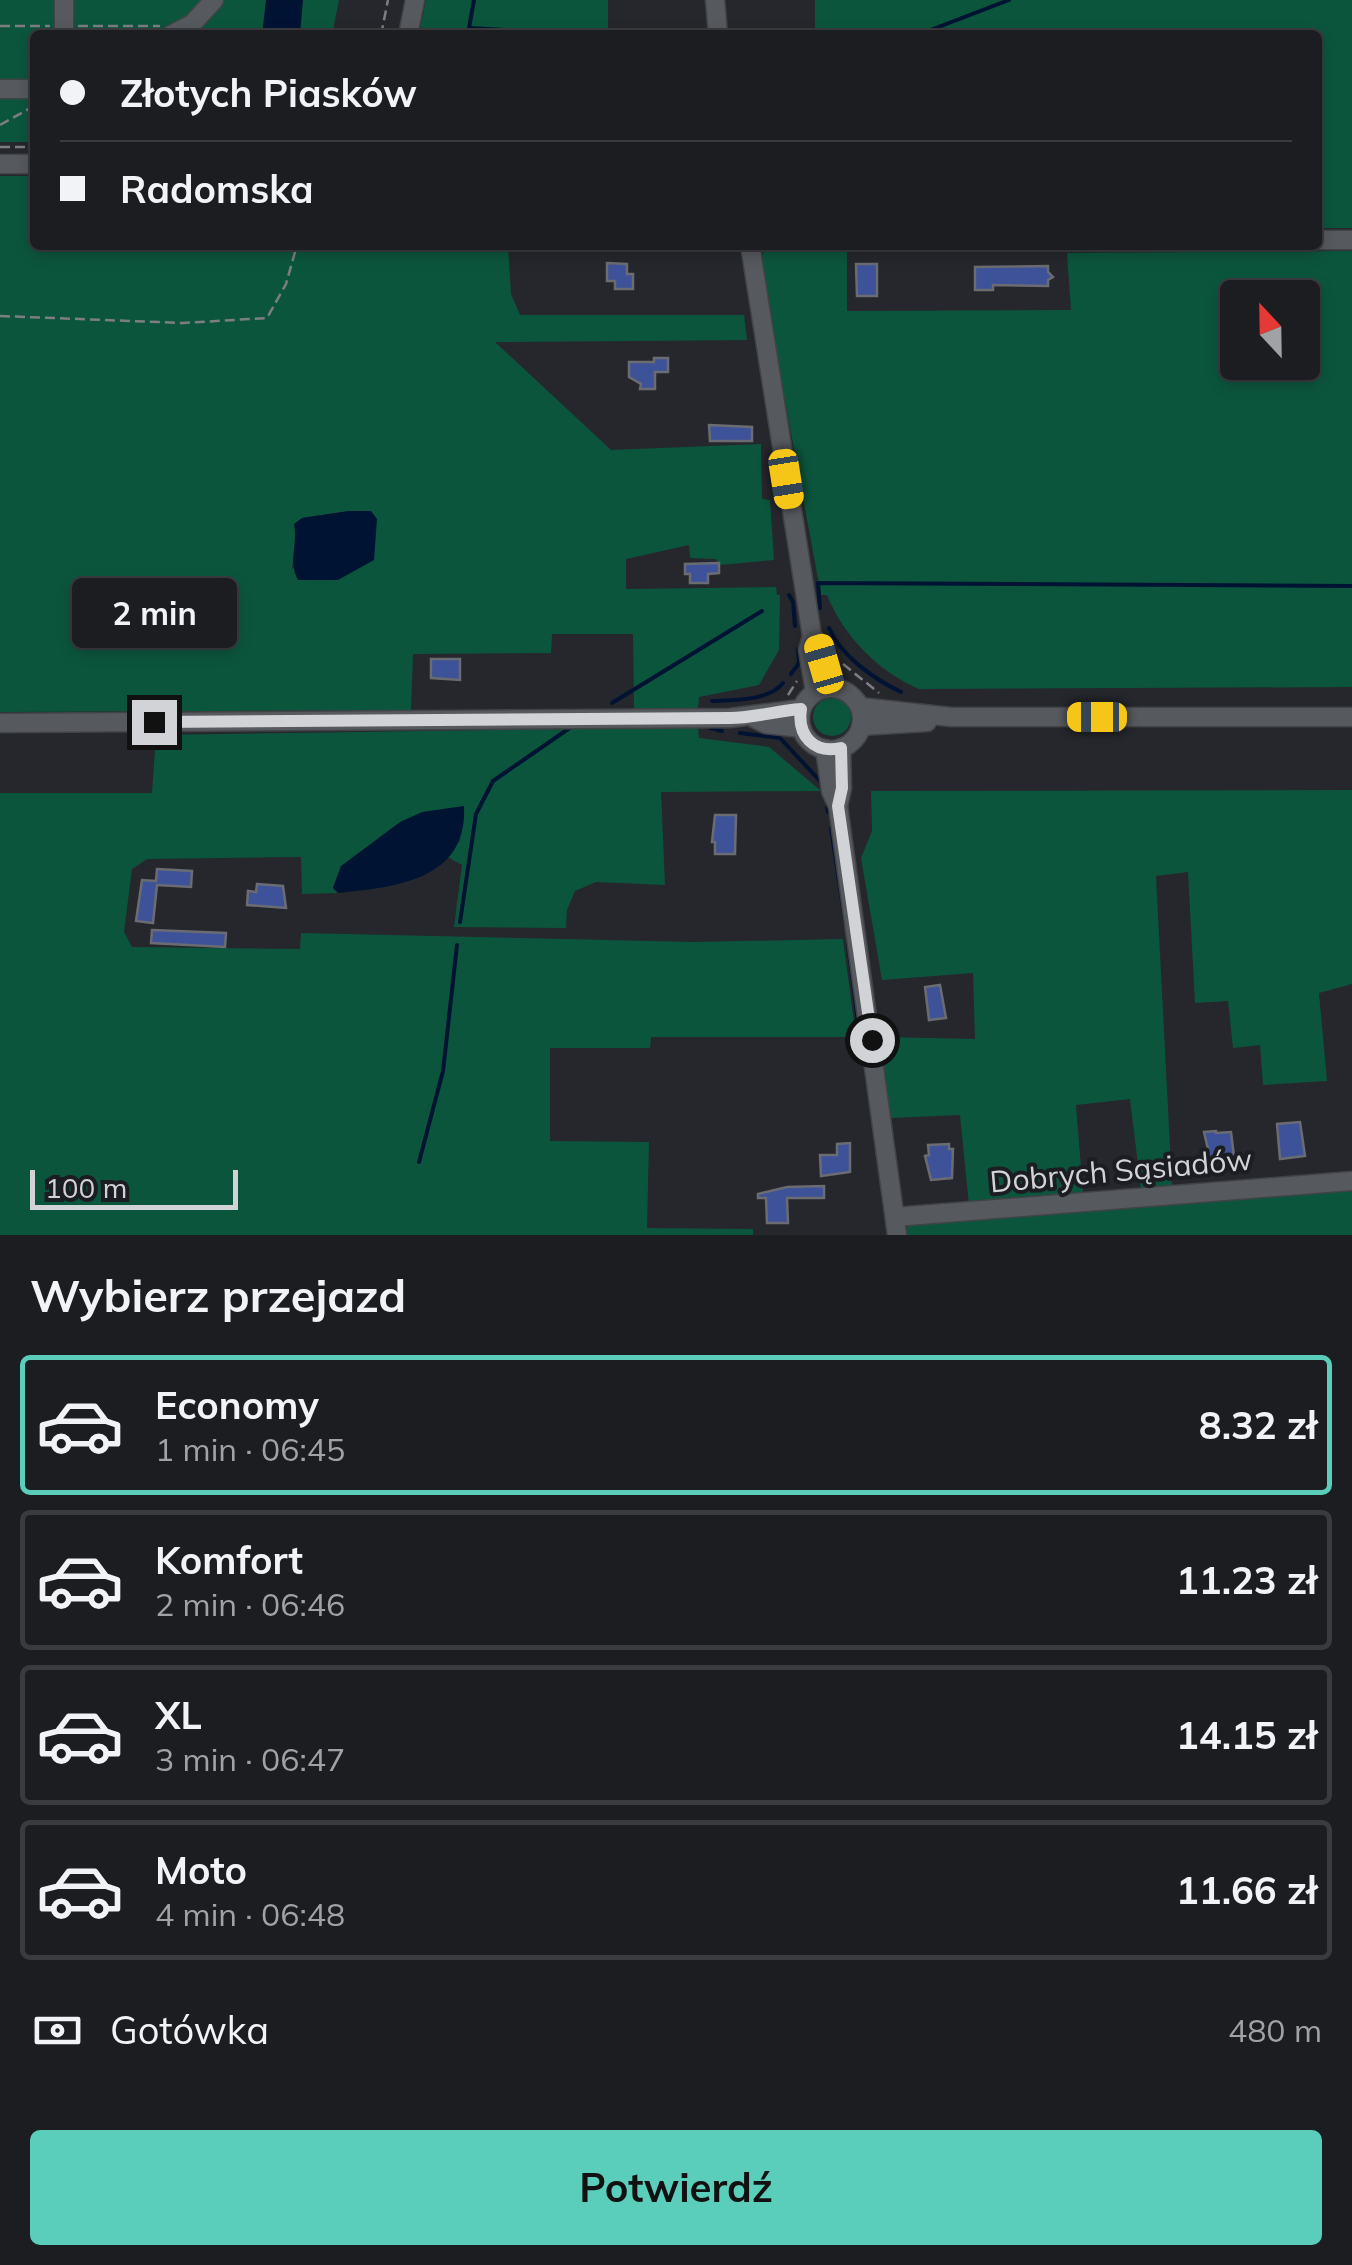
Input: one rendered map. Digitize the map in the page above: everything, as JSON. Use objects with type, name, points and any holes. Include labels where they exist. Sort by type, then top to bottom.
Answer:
[{"type":"street","points":[[64,0],[64,30]]},
{"type":"street","points":[[179,30],[214,0]]},
{"type":"street","points":[[409,30],[415,0]]},
{"type":"street","points":[[716,0],[718,30]]},
{"type":"street","points":[[0,88],[30,89]]},
{"type":"street","points":[[0,164],[30,164]]},
{"type":"street","points":[[1322,240],[1352,240]]},
{"type":"street","points":[[751,250],[812,636],[808,650],[823,689]]},
{"type":"street","points":[[801,719],[810,742],[833,749],[854,740],[861,716],[846,692],[823,689]]},
{"type":"street","points":[[0,724],[754,718],[766,724],[801,719],[823,689]]},
{"type":"street","points":[[861,716],[1352,717]]},
{"type":"street","points":[[833,749],[831,790],[838,806],[896,1226]]},
{"type":"street","name":"Dobrych Sąsiadów","points":[[896,1226],[1352,1181]]},
{"type":"path","points":[[382,30],[388,0]]},
{"type":"path","points":[[0,26],[51,30]]},
{"type":"path","points":[[0,125],[30,109]]},
{"type":"path","points":[[0,147],[30,147]]},
{"type":"path","points":[[0,316],[183,323],[267,318],[286,284],[296,250]]},
{"type":"path","points":[[780,698],[788,696],[804,670]]},
{"type":"green space","points":[[0,0],[339,0],[333,30],[30,30],[30,142],[0,142]]},
{"type":"green space","points":[[426,0],[608,0],[608,30],[420,30]]},
{"type":"green space","points":[[815,0],[1352,0],[1352,228],[1322,228],[1322,30],[815,30]]},
{"type":"green space","points":[[0,176],[30,176],[30,250],[508,250],[511,294],[520,315],[744,315],[747,340],[495,342],[611,450],[761,444],[762,499],[770,500],[774,560],[719,565],[716,559],[690,558],[689,545],[626,559],[626,589],[776,587],[780,595],[779,650],[759,685],[699,697],[698,709],[634,709],[633,634],[552,634],[551,653],[413,654],[411,710],[0,712]],"holes":[[[349,511],[292,569],[302,518]]]},
{"type":"green space","points":[[847,250],[847,311],[1071,310],[1067,253],[1352,251],[1352,687],[919,689],[890,673],[864,651],[843,625],[827,595],[821,595],[759,259],[765,251]]},
{"type":"green space","points":[[832,698],[845,704],[851,717],[845,730],[832,736],[819,730],[813,717],[819,704]]},
{"type":"green space","points":[[698,727],[699,738],[769,747],[821,791],[661,792],[665,885],[596,882],[575,891],[567,910],[566,928],[454,927],[462,865],[448,857],[461,839],[357,856],[341,866],[333,888],[338,893],[302,894],[301,857],[147,859],[132,869],[124,932],[132,947],[300,949],[301,933],[694,942],[843,939],[856,1037],[651,1037],[650,1048],[550,1048],[550,1141],[649,1142],[647,1228],[753,1229],[753,1235],[0,1235],[0,793],[152,793],[156,735]]},
{"type":"green space","points":[[1352,790],[1352,984],[1319,993],[1327,1081],[1263,1085],[1260,1045],[1233,1048],[1228,1001],[1195,1003],[1188,872],[1156,876],[1172,1186],[1141,1189],[1130,1099],[1076,1105],[1083,1193],[969,1205],[960,1115],[891,1118],[880,1037],[975,1039],[973,973],[882,980],[861,858],[872,831],[871,791]]},
{"type":"green space","points":[[1352,1187],[1352,1235],[906,1235],[908,1222]]},
{"type":"water","points":[[266,0],[303,0],[300,30],[263,30]]},
{"type":"water","points":[[371,511],[377,519],[374,560],[338,580],[298,580],[294,524],[302,518]]},
{"type":"water","points":[[464,806],[462,831],[454,850],[441,865],[404,883],[338,893],[333,888],[341,866],[400,822],[422,812]]},
{"type":"building","points":[[607,263],[627,264],[627,274],[633,274],[633,289],[615,289],[615,281],[607,281]]},
{"type":"building","points":[[856,264],[877,264],[877,296],[857,296]]},
{"type":"building","points":[[1048,266],[1053,277],[1048,286],[993,285],[993,290],[975,290],[975,267]]},
{"type":"building","points":[[654,358],[668,358],[668,372],[655,372],[655,389],[640,389],[641,384],[629,377],[629,362],[654,362]]},
{"type":"building","points":[[709,425],[752,427],[752,441],[710,441]]},
{"type":"building","points":[[719,563],[719,573],[708,574],[708,583],[690,583],[690,574],[685,574],[685,564]]},
{"type":"building","points":[[431,659],[460,659],[460,680],[431,678]]},
{"type":"building","points":[[715,815],[736,815],[735,854],[715,854]]},
{"type":"building","points":[[157,869],[192,871],[191,887],[157,885],[153,923],[136,921],[142,880],[156,881]]},
{"type":"building","points":[[257,884],[283,886],[286,908],[247,905],[248,891],[256,892]]},
{"type":"building","points":[[152,930],[226,933],[225,947],[151,943]]},
{"type":"building","points":[[940,985],[946,1018],[929,1020],[925,987]]},
{"type":"building","points":[[1300,1122],[1305,1156],[1280,1159],[1277,1124]]},
{"type":"building","points":[[1204,1132],[1231,1132],[1234,1156],[1210,1158]]},
{"type":"building","points":[[850,1143],[850,1172],[821,1176],[820,1155],[837,1155],[837,1144]]},
{"type":"building","points":[[949,1144],[949,1149],[953,1149],[952,1178],[931,1180],[925,1156],[929,1155],[928,1145]]},
{"type":"building","points":[[824,1186],[824,1198],[787,1198],[788,1223],[767,1223],[766,1198],[758,1198],[758,1194],[787,1187]]},
{"type":"waterway","points":[[474,0],[469,28],[505,30]]},
{"type":"waterway","points":[[931,30],[1009,0]]},
{"type":"waterway","points":[[820,608],[818,583],[1352,586]]},
{"type":"waterway","points":[[789,595],[795,626]]},
{"type":"waterway","points":[[612,703],[762,611]]},
{"type":"waterway","points":[[829,628],[859,666],[901,692]]},
{"type":"waterway","points":[[791,674],[799,663],[798,649]]},
{"type":"waterway","points":[[712,701],[760,696],[783,683]]},
{"type":"waterway","points":[[460,922],[476,814],[493,781],[574,725]]},
{"type":"waterway","points":[[710,728],[722,731]]},
{"type":"waterway","points":[[740,733],[780,738],[822,783]]},
{"type":"waterway","points":[[827,808],[828,812]]},
{"type":"waterway","points":[[831,828],[846,927]]},
{"type":"waterway","points":[[848,943],[859,1031]]},
{"type":"waterway","points":[[419,1162],[443,1071],[457,945]]},
{"type":"route","points":[[154,722],[754,718],[768,712],[801,709],[801,728],[810,742],[824,750],[841,748],[842,795],[838,806],[872,1040]]}]
